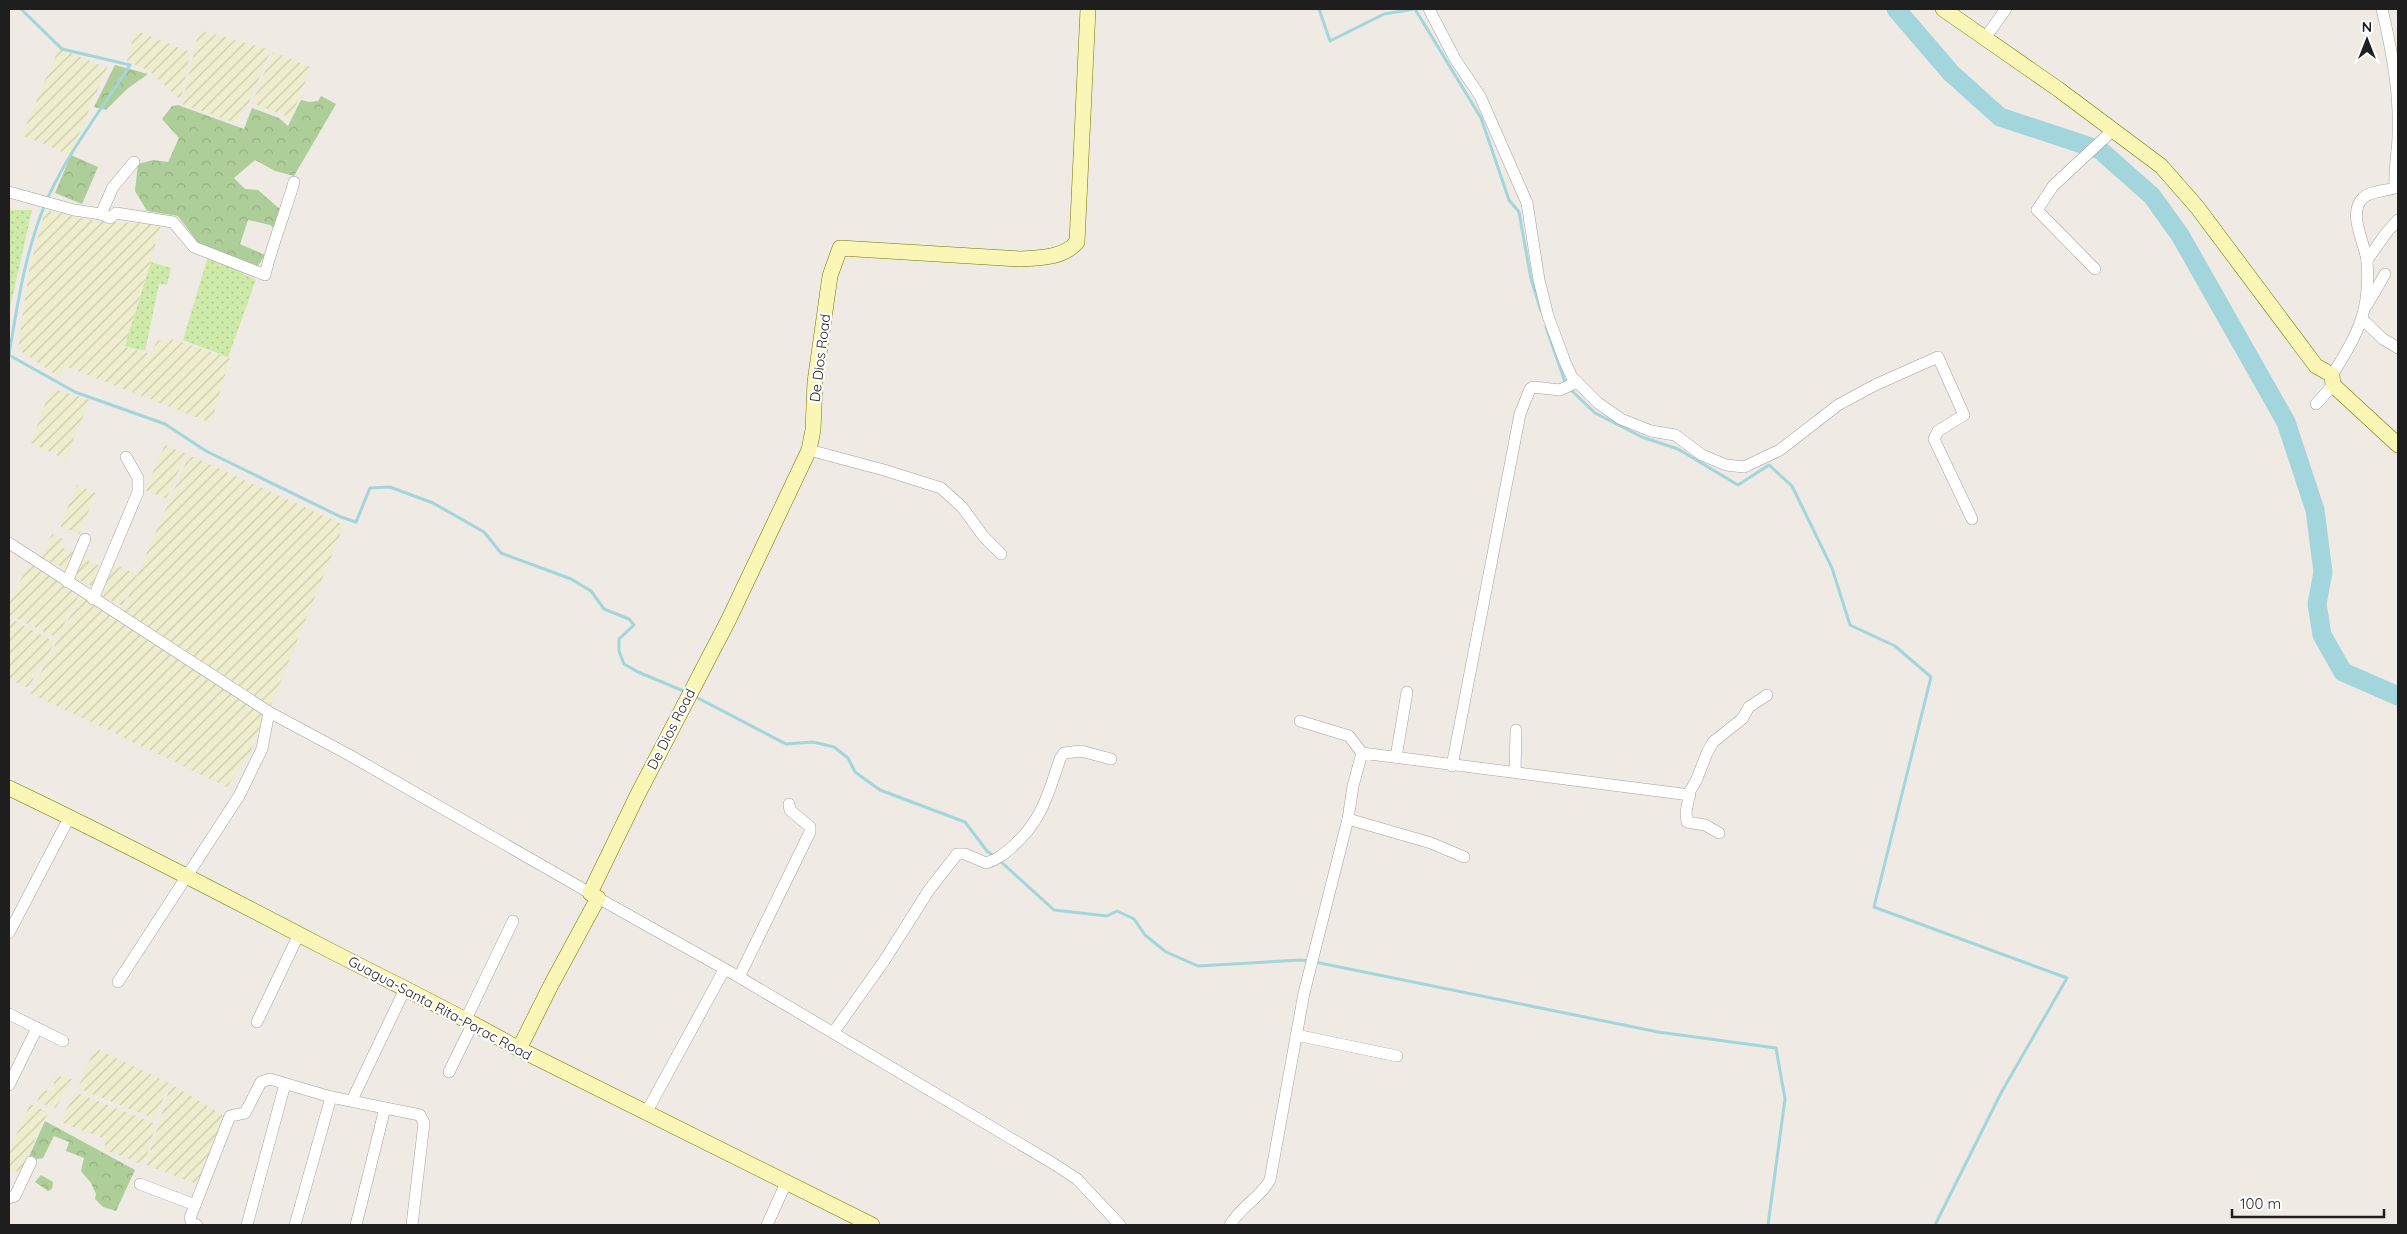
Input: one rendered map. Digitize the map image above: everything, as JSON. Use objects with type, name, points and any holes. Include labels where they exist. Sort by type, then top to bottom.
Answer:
[{"type":"street","name":"De Dios Road","points":[[519,1050],[689,694],[767,541],[808,450],[813,430],[815,382],[830,276],[840,248],[1020,259],[1058,254],[1072,248],[1077,242],[1088,9]]},
{"type":"street","points":[[1429,9],[1455,59],[1480,96],[1502,151],[1527,203],[1539,280],[1548,316],[1575,383],[1598,403],[1621,419],[1651,431],[1675,435],[1702,455],[1736,468],[1744,467],[1780,450],[1838,405],[1884,381],[1938,357],[1964,415],[1938,431],[1934,439],[1972,519]]},
{"type":"street","points":[[1943,9],[1985,38],[2110,134],[2161,166],[2198,206],[2316,366],[2333,380],[2398,444]]},
{"type":"street","points":[[1985,38],[2006,9]]},
{"type":"street","points":[[2366,307],[2367,260],[2356,221],[2358,208],[2362,199],[2367,196],[2397,190],[2396,81],[2382,9]]},
{"type":"street","points":[[2095,269],[2037,210],[2053,186],[2110,134]]},
{"type":"street","points":[[100,214],[113,187],[134,162]]},
{"type":"street","points":[[9,192],[110,218],[116,214],[173,222],[194,248],[265,275],[269,253],[278,234],[294,182]]},
{"type":"street","points":[[2367,260],[2398,220]]},
{"type":"street","points":[[2316,404],[2333,380],[2366,307],[2385,274]]},
{"type":"street","points":[[2362,319],[2383,339],[2398,348]]},
{"type":"street","points":[[1452,766],[1520,414],[1530,389],[1534,387],[1560,390],[1575,383]]},
{"type":"street","points":[[808,450],[941,488],[962,507],[984,537],[1001,554]]},
{"type":"street","points":[[93,599],[138,492],[138,478],[126,458]]},
{"type":"street","points":[[67,582],[85,539]]},
{"type":"street","points":[[9,543],[269,712],[351,756],[739,977],[1054,1164],[1077,1179],[1120,1225]]},
{"type":"street","points":[[1396,757],[1407,692]]},
{"type":"street","points":[[1719,833],[1705,825],[1687,822],[1686,812],[1690,791],[1713,742],[1742,719],[1749,707],[1767,695]]},
{"type":"street","points":[[118,982],[239,796],[262,749],[269,712]]},
{"type":"street","points":[[1300,721],[1349,736],[1362,753],[1690,795]]},
{"type":"street","points":[[1515,772],[1516,730]]},
{"type":"street","points":[[833,1033],[949,862],[957,854],[965,854],[986,863],[998,859],[1026,835],[1042,812],[1060,759],[1064,753],[1081,751],[1111,759]]},
{"type":"street","points":[[1230,1225],[1241,1209],[1262,1193],[1270,1180],[1296,1035],[1362,753]]},
{"type":"street","name":"Guagua-Santa Rita-Porac Road","points":[[9,788],[188,876],[469,1021],[519,1050],[872,1225]]},
{"type":"street","points":[[739,977],[810,832],[810,827],[790,810],[789,804]]},
{"type":"street","points":[[9,933],[69,818]]},
{"type":"street","points":[[1348,819],[1431,842],[1464,857]]},
{"type":"street","points":[[449,1072],[513,921]]},
{"type":"street","points":[[257,1022],[299,934]]},
{"type":"street","points":[[646,1113],[724,970]]},
{"type":"street","points":[[352,1100],[405,989]]},
{"type":"street","points":[[9,1014],[63,1041]]},
{"type":"street","points":[[9,1085],[37,1028]]},
{"type":"street","points":[[1296,1035],[1397,1056]]},
{"type":"street","points":[[197,1225],[192,1223],[190,1218],[230,1116],[245,1113],[264,1079],[331,1097],[420,1115],[424,1123],[412,1225]]},
{"type":"street","points":[[247,1225],[285,1084]]},
{"type":"street","points":[[295,1225],[331,1097]]},
{"type":"street","points":[[356,1225],[385,1108]]},
{"type":"street","points":[[9,1198],[15,1196],[30,1162]]},
{"type":"street","points":[[767,1225],[786,1183]]},
{"type":"street","points":[[140,1184],[195,1205]]},
{"type":"green space","points":[[135,30],[190,52],[181,100],[149,71],[127,61]]},
{"type":"green space","points":[[199,30],[271,50],[249,102],[236,123],[182,104]]},
{"type":"green space","points":[[59,48],[107,68],[70,155],[22,135]]},
{"type":"green space","points":[[273,52],[311,67],[291,118],[252,103]]},
{"type":"green space","points":[[115,65],[148,74],[127,89],[106,110],[94,107]]},
{"type":"green space","points":[[321,96],[336,104],[294,176],[275,171],[255,160],[234,178],[245,189],[258,190],[281,210],[277,231],[270,225],[248,220],[240,244],[265,255],[256,269],[202,248],[178,216],[147,211],[135,191],[138,164],[153,160],[168,162],[179,138],[162,119],[172,106],[178,105],[244,129],[252,108],[279,118],[288,126],[301,100],[309,102],[318,101]]},
{"type":"green space","points":[[71,155],[98,167],[82,204],[55,193]]},
{"type":"green space","points":[[10,210],[32,210],[9,312],[9,212]]},
{"type":"green space","points":[[45,210],[90,220],[161,225],[125,347],[150,354],[158,340],[165,341],[167,338],[230,358],[211,423],[65,366],[59,377],[18,349],[29,271]]},
{"type":"green space","points":[[208,256],[256,280],[228,357],[183,340]]},
{"type":"green space","points":[[151,262],[171,268],[167,285],[159,284],[145,351],[125,346]]},
{"type":"green space","points":[[51,388],[90,400],[65,459],[31,443]]},
{"type":"green space","points":[[165,445],[186,454],[166,499],[145,490]]},
{"type":"green space","points":[[189,455],[344,525],[271,705],[225,679],[122,611]]},
{"type":"green space","points":[[77,485],[96,493],[79,534],[60,526]]},
{"type":"green space","points":[[52,534],[63,539],[60,547],[76,553],[69,570],[42,559]]},
{"type":"green space","points":[[82,557],[104,568],[95,588],[73,577]]},
{"type":"green space","points":[[30,562],[79,595],[57,638],[9,615],[9,602]]},
{"type":"green space","points":[[115,564],[137,575],[122,606],[100,595]]},
{"type":"green space","points":[[81,595],[266,711],[251,750],[227,787],[30,693]]},
{"type":"green space","points":[[9,618],[55,642],[28,688],[9,679]]},
{"type":"green space","points":[[95,1048],[169,1083],[155,1119],[78,1088]]},
{"type":"green space","points":[[52,1075],[72,1079],[56,1108],[37,1102],[41,1090],[50,1091],[54,1084]]},
{"type":"green space","points":[[171,1084],[224,1116],[197,1184],[146,1165]]},
{"type":"green space","points":[[75,1092],[156,1124],[144,1165],[105,1150],[105,1139],[60,1122]]},
{"type":"green space","points":[[30,1104],[48,1112],[20,1172],[9,1169],[9,1151]]},
{"type":"green space","points":[[45,1121],[135,1170],[116,1211],[103,1207],[95,1199],[96,1194],[91,1183],[81,1171],[84,1158],[66,1151],[69,1142],[54,1136],[43,1158],[27,1161]]},
{"type":"green space","points":[[41,1175],[53,1182],[52,1189],[48,1191],[35,1182]]},
{"type":"waterway","points":[[21,9],[62,49],[130,65],[61,171],[43,209],[26,262],[9,355],[75,392],[165,424],[206,451],[341,517],[356,522],[370,488],[390,487],[433,503],[484,532],[501,553],[571,579],[591,591],[604,609],[629,619],[634,625],[619,639],[619,651],[624,664],[638,672],[686,692]]},
{"type":"waterway","points":[[1319,9],[1330,41],[1384,14],[1415,9],[1481,118],[1509,200],[1519,212],[1531,279],[1541,311]]},
{"type":"waterway","points":[[1896,9],[1951,73],[2000,117],[2100,150],[2152,196],[2180,235],[2286,422],[2315,510],[2323,572],[2317,604],[2322,635],[2343,672],[2398,696]]},
{"type":"waterway","points":[[1546,327],[1566,385]]},
{"type":"waterway","points":[[1570,389],[1595,413],[1642,437],[1678,449],[1738,485],[1769,465],[1792,486],[1832,568],[1850,625],[1895,646],[1931,677],[1874,907],[2067,978],[2001,1093],[1935,1225]]},
{"type":"waterway","points":[[694,696],[786,744],[813,742],[834,747],[848,758],[855,772],[880,790],[965,822],[987,851],[995,857]]},
{"type":"waterway","points":[[1000,861],[1054,910],[1107,916],[1117,911],[1134,919],[1145,935],[1166,952],[1198,966],[1309,961]]},
{"type":"waterway","points":[[1315,962],[1658,1032],[1776,1048],[1785,1099],[1768,1225]]}]
